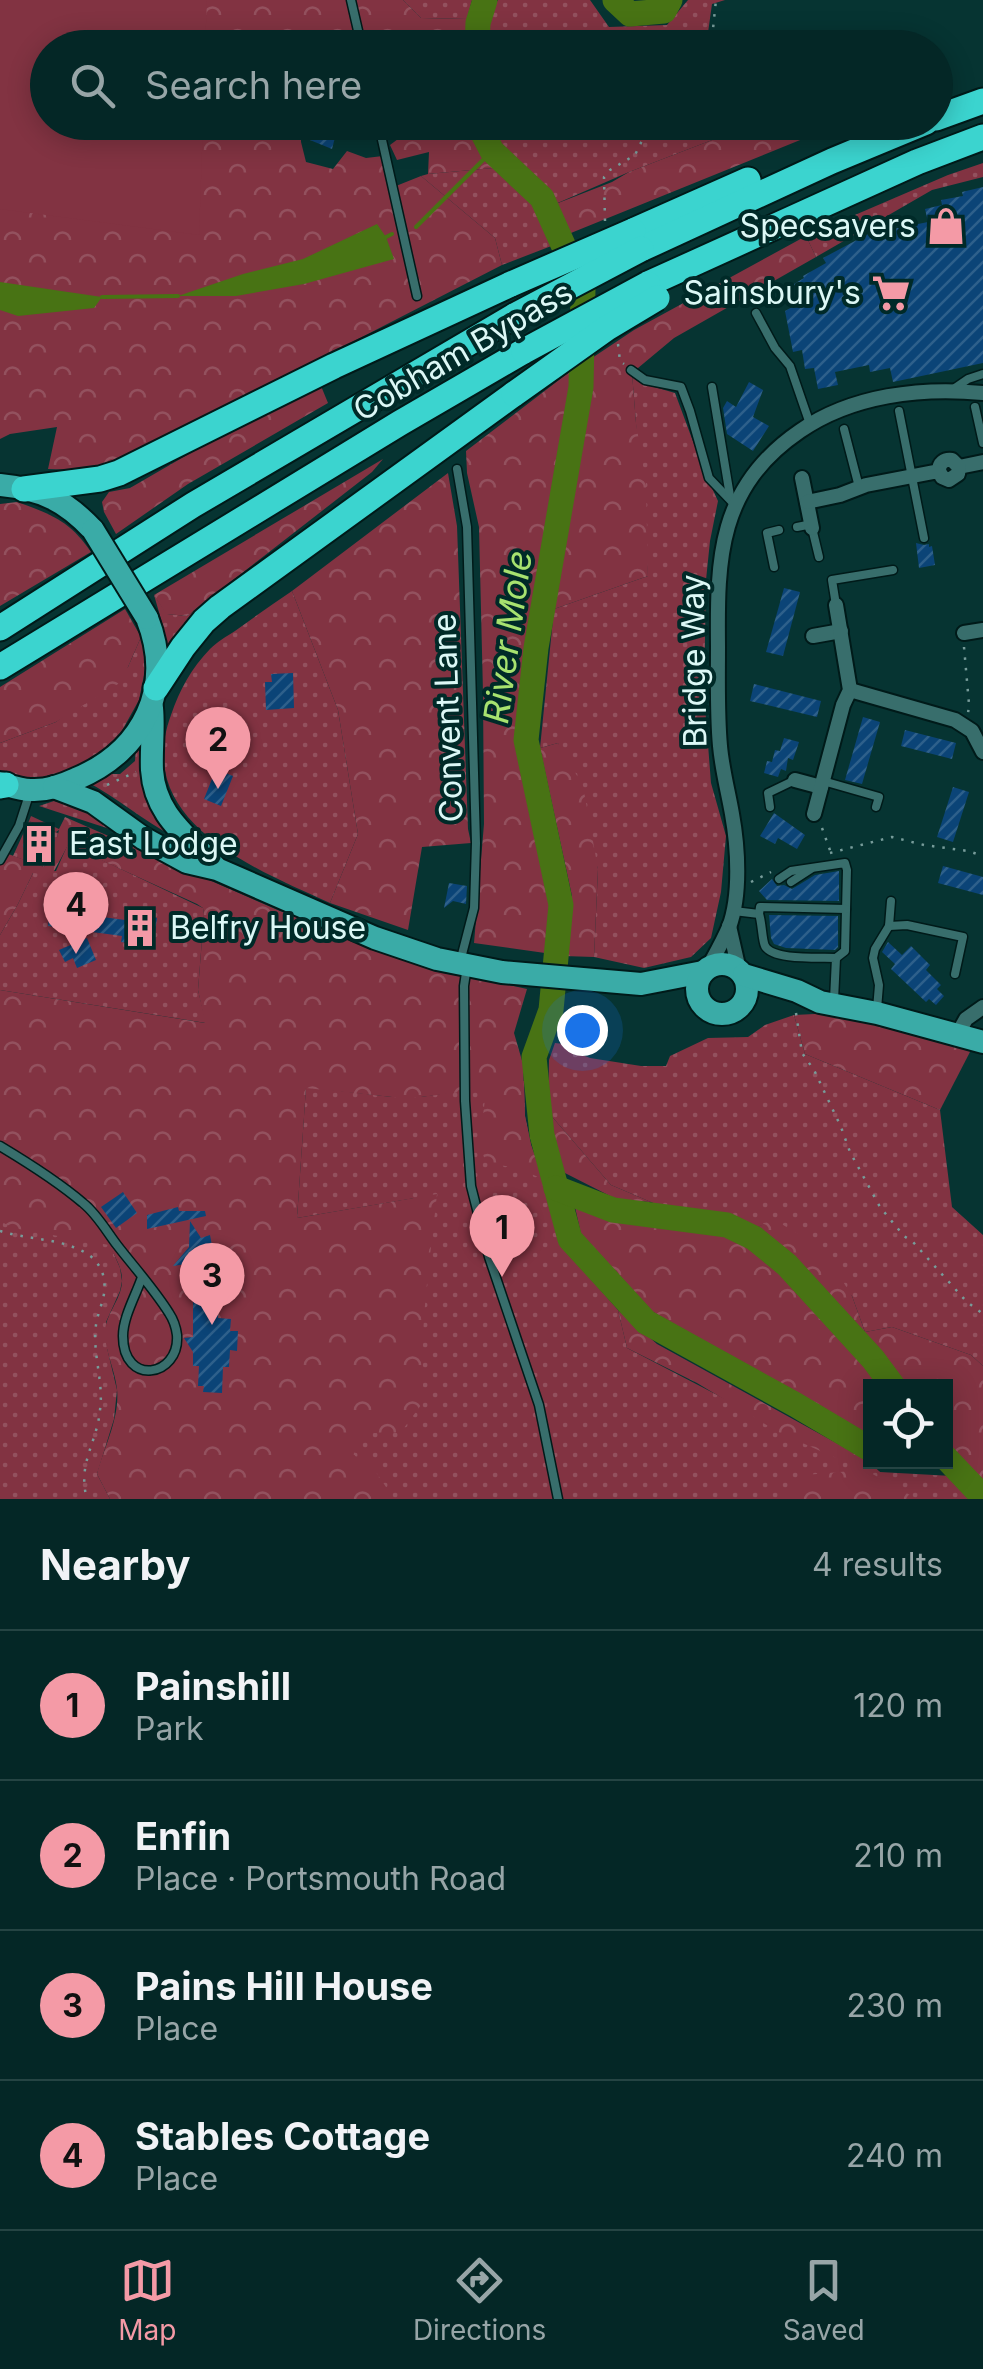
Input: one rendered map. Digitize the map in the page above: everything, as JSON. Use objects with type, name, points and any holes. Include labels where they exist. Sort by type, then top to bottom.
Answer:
[{"type":"highway","name":"Cobham Bypass","points":[[953,111],[983,100]]},
{"type":"highway","name":"Cobham Bypass","points":[[0,667],[524,350],[653,292],[772,227],[917,162],[983,138]]},
{"type":"highway","points":[[12,487],[89,481],[120,474],[334,366],[511,284],[637,240],[823,149],[854,140]]},
{"type":"highway","name":"Cobham Bypass","points":[[0,628],[193,504],[637,240],[882,140]]},
{"type":"highway","points":[[154,698],[184,647],[220,607],[653,292]]},
{"type":"main road","points":[[12,487],[55,498],[94,530],[147,618],[155,655],[152,768],[160,802],[178,832],[217,869]]},
{"type":"main road","points":[[54,787],[93,772],[115,758],[137,733],[154,698]]},
{"type":"main road","points":[[9,786],[54,787],[93,802],[143,838],[187,862],[217,869],[375,938],[463,965],[642,984],[701,1004],[718,1014],[731,1014],[746,1001],[748,988],[742,972]]},
{"type":"main road","points":[[642,984],[721,964],[734,966],[827,1003],[983,1042]]},
{"type":"main road","points":[[701,1004],[697,991],[706,970]]},
{"type":"main road","points":[[742,1006],[766,1001],[827,1003]]},
{"type":"street","name":"Bridge Way","points":[[706,970],[731,918],[736,886],[735,832],[720,744],[717,598],[722,548],[733,502],[765,462],[792,437],[835,411],[881,398],[950,391],[979,400]]},
{"type":"street","points":[[807,502],[938,471],[948,459],[958,467],[983,462]]},
{"type":"street","points":[[802,478],[807,526]]},
{"type":"street","points":[[814,814],[850,690],[836,605]]},
{"type":"street","points":[[964,633],[983,630]]},
{"type":"street","points":[[813,636],[841,631]]},
{"type":"street","points":[[850,690],[966,725],[983,752]]},
{"type":"street","points":[[795,780],[822,784]]},
{"type":"street","name":"Bridge Way","points":[[731,918],[742,972]]},
{"type":"street","points":[[957,1036],[966,1019],[983,1007]]},
{"type":"lane","points":[[352,0],[358,30]]},
{"type":"lane","points":[[382,140],[417,296]]},
{"type":"lane","points":[[756,314],[790,366],[810,424]]},
{"type":"lane","points":[[631,370],[645,380],[680,386],[709,478],[733,502]]},
{"type":"lane","points":[[950,391],[983,374]]},
{"type":"lane","points":[[712,386],[733,502]]},
{"type":"lane","points":[[979,400],[983,443]]},
{"type":"lane","points":[[899,411],[924,538]]},
{"type":"lane","points":[[844,429],[859,487]]},
{"type":"lane","name":"Convent Lane","points":[[458,469],[467,528],[476,843],[474,908],[463,965],[465,1101],[472,1186],[489,1257],[540,1405],[558,1499]]},
{"type":"lane","points":[[807,526],[819,557]]},
{"type":"lane","points":[[774,567],[767,533],[779,530]]},
{"type":"lane","points":[[836,605],[832,580],[893,570]]},
{"type":"lane","points":[[770,807],[768,793],[795,780]]},
{"type":"lane","points":[[822,784],[879,797],[876,808]]},
{"type":"lane","points":[[0,860],[27,806],[9,786]]},
{"type":"lane","points":[[779,879],[791,871],[815,866],[845,863],[848,870],[845,951],[836,958],[827,1003]]},
{"type":"lane","points":[[791,882],[815,866]]},
{"type":"lane","points":[[763,895],[759,910],[765,947],[770,952],[822,953],[836,958]]},
{"type":"lane","points":[[759,910],[775,898]]},
{"type":"lane","points":[[876,1013],[879,985],[874,949],[888,926],[891,901]]},
{"type":"lane","points":[[731,918],[759,910],[846,909]]},
{"type":"lane","points":[[888,926],[907,925],[963,937],[954,974]]},
{"type":"lane","points":[[0,1146],[86,1204],[172,1316],[177,1336],[172,1357],[155,1371],[132,1366],[123,1338],[142,1277]]},
{"type":"path","points":[[713,30],[716,0]]},
{"type":"path","points":[[964,633],[969,704],[966,725]]},
{"type":"path","points":[[103,786],[142,769]]},
{"type":"path","points":[[814,814],[830,853]]},
{"type":"path","points":[[819,856],[892,837],[983,856]]},
{"type":"path","points":[[736,886],[746,886],[779,867]]},
{"type":"path","points":[[796,1012],[802,1053],[814,1070],[850,1152],[880,1207],[966,1301],[983,1314]]},
{"type":"path","points":[[0,1231],[76,1248],[97,1262],[104,1278],[96,1328],[101,1404],[84,1467],[87,1499]]},
{"type":"green space","points":[[0,0],[207,0],[206,30],[30,30],[30,140],[202,140],[199,235],[0,209]]},
{"type":"green space","points":[[162,0],[403,0],[421,18],[467,19],[466,30],[127,30]]},
{"type":"green space","points":[[403,0],[472,0],[467,19],[421,18]]},
{"type":"green space","points":[[498,0],[590,0],[609,27],[667,25],[688,0],[725,0],[712,4],[708,30],[488,30],[489,15]]},
{"type":"green space","points":[[59,140],[301,140],[306,162],[333,169],[347,151],[366,158],[383,156],[396,186],[421,176],[495,238],[502,265],[218,411],[141,455],[82,470],[48,469],[57,427],[0,439],[0,154]]},
{"type":"green space","points":[[397,140],[479,140],[493,168],[428,174],[429,152],[397,160],[390,145]]},
{"type":"green space","points":[[497,140],[712,140],[553,205],[534,179]]},
{"type":"green space","points":[[712,140],[800,140],[566,235],[553,205]]},
{"type":"green space","points":[[983,163],[983,177],[932,190],[816,257],[806,236]]},
{"type":"green space","points":[[493,168],[536,201],[554,245],[502,265],[495,238],[421,176]]},
{"type":"green space","points":[[806,236],[816,257],[674,338],[632,373],[646,484],[648,576],[554,609],[592,358],[634,330]]},
{"type":"green space","points":[[572,370],[521,677],[518,749],[551,904],[545,953],[474,943],[484,824],[483,693],[479,527],[466,451]]},
{"type":"green space","points":[[632,373],[644,384],[675,393],[718,501],[706,580],[704,693],[711,783],[726,836],[721,892],[711,938],[691,957],[644,968],[594,957],[598,869],[558,743],[540,748],[554,609],[648,576]]},
{"type":"green space","points":[[321,386],[328,403],[188,484],[116,534],[102,502],[109,492],[130,488],[206,444]]},
{"type":"green space","points":[[383,459],[372,472],[187,616],[166,614],[154,595]]},
{"type":"green space","points":[[448,473],[457,526],[471,843],[422,847],[408,930],[330,903],[358,834],[338,710],[292,591]]},
{"type":"green space","points":[[17,502],[59,520],[91,552],[0,606],[0,504]]},
{"type":"green space","points":[[292,591],[338,710],[358,834],[330,903],[267,874],[207,836],[184,812],[169,784],[163,752],[174,706],[197,664],[216,644]]},
{"type":"green space","points":[[154,595],[167,614],[187,616],[200,606],[168,658],[163,626]]},
{"type":"green space","points":[[125,609],[141,637],[118,684],[56,722],[0,743],[0,687]]},
{"type":"green space","points":[[141,637],[147,660],[139,700],[114,745],[75,769],[31,780],[0,774],[0,743],[56,722],[128,667]]},
{"type":"green space","points":[[146,736],[175,837],[85,781],[103,774],[120,774],[135,761],[136,747]]},
{"type":"green space","points":[[558,743],[583,786],[598,869],[594,957],[564,956],[572,896],[540,748]]},
{"type":"green space","points":[[54,801],[91,811],[119,832],[39,806]]},
{"type":"green space","points":[[31,816],[59,829],[65,817],[340,934],[463,975],[527,989],[514,1033],[523,1064],[525,1116],[543,1179],[517,1168],[486,1163],[481,1134],[485,1089],[392,1097],[306,1088],[297,1218],[437,1194],[424,1323],[424,1401],[404,1428],[395,1433],[370,1433],[353,1447],[355,1456],[368,1460],[394,1499],[110,1499],[97,1474],[116,1411],[117,1389],[105,1335],[121,1289],[121,1272],[109,1245],[13,1228],[0,1221],[0,990],[205,1023],[198,990],[204,914],[197,904],[68,845],[52,875],[33,873],[0,935],[0,851],[44,867],[56,842],[59,830],[29,821]]},
{"type":"green space","points":[[29,821],[58,833],[44,867],[13,856]]},
{"type":"green space","points":[[68,844],[203,908],[198,990],[206,1023],[0,990],[0,935],[33,873],[56,871]]},
{"type":"green space","points":[[835,1013],[971,1050],[940,1110],[805,1054],[794,1015]]},
{"type":"green space","points":[[794,1015],[805,1054],[940,1110],[952,1207],[983,1235],[983,1366],[971,1355],[892,1327],[865,1332],[852,1296],[773,1220],[756,1228],[743,1221],[672,1211],[611,1185],[548,1112],[549,1060],[555,1043],[572,1045],[590,1058],[666,1066],[670,1056],[708,1038],[748,1037],[765,1025]]},
{"type":"green space","points":[[524,1081],[531,1145],[560,1244],[618,1310],[627,1348],[863,1464],[863,1469],[952,1476],[975,1499],[330,1499],[316,1459],[415,1198],[297,1218],[306,1087],[421,1097]]},
{"type":"green space","points":[[548,1112],[611,1185],[651,1202],[618,1200],[561,1171]]},
{"type":"green space","points":[[0,1161],[110,1245],[120,1268],[120,1291],[106,1322],[107,1348],[117,1390],[114,1419],[97,1474],[110,1499],[0,1499]]},
{"type":"green space","points":[[575,1207],[634,1225],[681,1226],[725,1233],[755,1248],[842,1332],[879,1379],[863,1379],[863,1433],[834,1420],[645,1307],[581,1234]]},
{"type":"green space","points":[[773,1219],[822,1248],[852,1296],[865,1332],[892,1327],[971,1355],[983,1366],[983,1484],[953,1449],[953,1379],[895,1379],[823,1290],[756,1228]]},
{"type":"green space","points":[[618,1310],[657,1344],[863,1458],[863,1469],[877,1469],[880,1472],[869,1472],[917,1499],[781,1499],[780,1494],[805,1475],[863,1470],[780,1433],[697,1383],[627,1348]]},
{"type":"shaded area","points":[[377,224],[394,259],[304,284],[236,296],[178,296],[303,259]]},
{"type":"shaded area","points":[[0,282],[102,297],[94,308],[18,316],[0,310]]},
{"type":"building","points":[[310,140],[334,140],[332,149]]},
{"type":"building","name":"Sainsbury's","points":[[983,187],[983,363],[893,382],[890,368],[870,372],[869,365],[835,372],[838,385],[818,389],[814,368],[805,369],[802,350],[793,352],[785,311],[803,301],[794,284],[826,263],[823,258],[868,234],[928,222],[925,209]]},
{"type":"building","points":[[749,382],[763,390],[753,417],[769,426],[753,451],[727,434],[723,408],[727,401],[736,407]]},
{"type":"building","points":[[916,543],[932,546],[935,565],[919,568]]},
{"type":"building","points":[[784,588],[800,592],[783,656],[766,652]]},
{"type":"building","points":[[293,673],[294,708],[266,710],[265,682],[272,682],[271,674]]},
{"type":"building","points":[[754,684],[821,701],[817,717],[750,701]]},
{"type":"building","points":[[863,717],[880,722],[862,784],[845,780]]},
{"type":"building","points":[[905,730],[956,743],[952,759],[901,746]]},
{"type":"building","points":[[784,738],[799,742],[793,760],[788,758],[786,771],[781,769],[778,777],[764,773],[767,761],[772,762]]},
{"type":"building","points":[[216,769],[233,776],[221,806],[204,799]]},
{"type":"building","points":[[953,787],[969,792],[953,842],[937,837]]},
{"type":"building","points":[[774,813],[805,835],[797,849],[778,838],[775,844],[760,836]]},
{"type":"building","name":"East Lodge","points":[[29,830],[55,840],[48,856],[33,850],[26,853],[23,846]]},
{"type":"building","points":[[943,866],[983,877],[983,895],[938,883]]},
{"type":"building","points":[[839,871],[839,901],[767,900],[759,891],[772,879],[777,886],[792,889],[815,875]]},
{"type":"building","points":[[449,883],[467,886],[466,904],[453,901],[444,908]]},
{"type":"building","points":[[50,907],[125,920],[125,914],[157,918],[153,947],[121,942],[122,936],[48,926]]},
{"type":"building","points":[[769,915],[838,916],[838,947],[786,948],[774,944]]},
{"type":"building","points":[[87,938],[96,960],[77,968],[73,958],[65,962],[59,950]]},
{"type":"building","points":[[888,942],[902,955],[911,946],[930,965],[926,970],[941,985],[937,989],[944,996],[936,1005],[929,999],[926,1002],[891,969],[895,964],[882,952]]},
{"type":"building","points":[[123,1192],[137,1213],[116,1228],[101,1207]]},
{"type":"building","points":[[178,1207],[179,1211],[205,1211],[206,1216],[147,1229],[147,1215]]},
{"type":"building","points":[[190,1221],[201,1238],[210,1235],[219,1282],[218,1318],[231,1319],[230,1331],[238,1331],[237,1351],[230,1350],[229,1367],[223,1367],[222,1393],[203,1392],[204,1386],[198,1386],[199,1366],[193,1366],[193,1352],[184,1338],[193,1337],[193,1263],[173,1266],[189,1247]]},
{"type":"waterway","name":"River Mole","points":[[478,30],[485,0]]},
{"type":"waterway","name":"River Mole","points":[[615,0],[630,14],[664,11],[670,0]]},
{"type":"waterway","name":"River Mole","points":[[486,140],[492,151],[542,198],[583,289],[581,387],[536,648],[526,740],[561,905],[551,1010],[534,1057],[542,1135],[570,1239],[646,1322],[863,1445]]},
{"type":"waterway","points":[[416,227],[492,151]]},
{"type":"waterway","points":[[386,237],[392,234]]},
{"type":"waterway","points":[[102,297],[178,296]]},
{"type":"waterway","name":"River Mole","points":[[556,1188],[613,1210],[727,1225],[754,1238],[787,1265],[888,1379]]},
{"type":"waterway","name":"River Mole","points":[[953,1465],[983,1497]]},
{"type":"place","name":"Specsavers","points":[[946,226]]},
{"type":"place","name":"Sainsbury's","points":[[891,293]]},
{"type":"place","name":"Enfin","points":[[218,789]]},
{"type":"place","name":"East Lodge","points":[[39,844]]},
{"type":"place","name":"Belfry House","points":[[140,928]]},
{"type":"place","name":"Stables Cottage","points":[[76,954]]},
{"type":"place","name":"Painshill","points":[[502,1277]]},
{"type":"place","name":"Pains Hill House","points":[[212,1325]]}]
